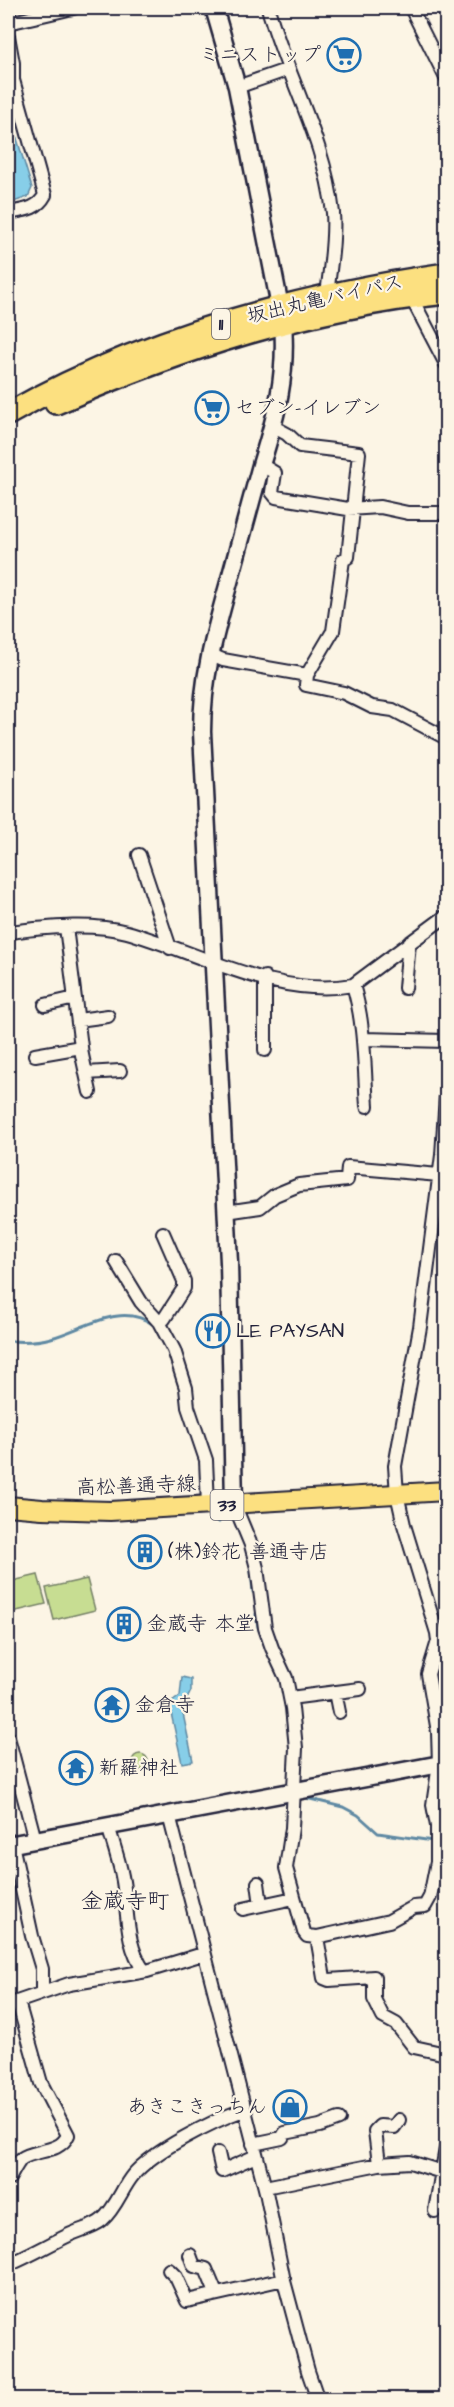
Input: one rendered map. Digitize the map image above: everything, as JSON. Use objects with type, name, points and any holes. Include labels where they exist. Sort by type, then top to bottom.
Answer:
[{"type":"highway","name":"坂出丸亀バイパス","points":[[8,428],[53,405],[327,295],[388,282],[447,274]]},
{"type":"highway","name":"坂出丸亀バイパス","points":[[8,414],[92,371],[149,348],[282,314],[447,293]]},
{"type":"main road","name":"高松善通寺線","points":[[8,1506],[52,1510],[110,1511],[447,1491]]},
{"type":"street","points":[[8,23],[73,8]]},
{"type":"street","points":[[214,8],[237,87],[282,314],[283,382],[274,426],[209,654],[202,699],[202,732],[226,1212],[234,1504],[251,1545],[257,1568],[265,1628],[286,1678],[290,1698],[296,1748],[292,1828],[286,1868],[307,1936],[317,1937],[389,1921],[414,1907],[425,1906],[430,1897],[437,1862],[437,1826],[433,1805],[443,1763],[428,1674],[438,1641],[404,1525],[397,1494],[395,1466],[420,1327],[447,1095]]},
{"type":"street","points":[[268,8],[278,43],[290,69],[327,173],[333,215],[327,295]]},
{"type":"street","points":[[411,8],[447,78]]},
{"type":"street","points":[[8,36],[13,63],[10,81],[45,195],[41,203],[35,207],[8,213]]},
{"type":"street","points":[[237,87],[290,69]]},
{"type":"street","points":[[411,297],[447,364]]},
{"type":"street","points":[[274,426],[300,446],[360,453],[348,557],[343,560],[333,631],[307,675],[306,685],[344,693],[372,707],[393,710],[447,738]]},
{"type":"street","points":[[262,465],[275,472],[272,492],[276,497],[353,508],[380,507],[408,513],[447,513]]},
{"type":"street","points":[[209,654],[223,660],[307,675]]},
{"type":"street","points":[[140,855],[170,948]]},
{"type":"street","points":[[8,932],[66,927],[105,928],[127,933],[213,964],[316,988],[353,986],[447,916]]},
{"type":"street","points":[[66,927],[81,1047],[90,1092]]},
{"type":"street","points":[[405,988],[409,943]]},
{"type":"street","points":[[265,977],[265,1050]]},
{"type":"street","points":[[353,986],[364,1039],[368,1106]]},
{"type":"street","points":[[45,1005],[75,998]]},
{"type":"street","points":[[78,1020],[108,1016]]},
{"type":"street","points":[[364,1039],[447,1041]]},
{"type":"street","points":[[35,1055],[81,1047]]},
{"type":"street","points":[[86,1073],[120,1071]]},
{"type":"street","points":[[226,1212],[260,1207],[275,1195],[299,1185],[347,1180],[348,1167],[439,1175]]},
{"type":"street","points":[[159,1322],[164,1319],[184,1288],[184,1281],[163,1233]]},
{"type":"street","points":[[116,1261],[141,1302],[159,1322],[180,1366],[188,1407],[206,1460],[208,1505]]},
{"type":"street","points":[[290,1698],[360,1689]]},
{"type":"street","points":[[335,1692],[339,1712]]},
{"type":"street","points":[[8,1737],[35,1840]]},
{"type":"street","points":[[42,1994],[42,1969],[10,1844],[443,1763]]},
{"type":"street","points":[[169,1815],[264,2187],[284,2279],[318,2400]]},
{"type":"street","points":[[108,1826],[122,1876],[134,1957],[144,1971]]},
{"type":"street","points":[[258,1883],[261,1905]]},
{"type":"street","points":[[243,1910],[294,1899]]},
{"type":"street","points":[[317,1937],[324,1978],[329,1980],[374,1977],[374,1999],[383,2017],[396,2024],[414,2047],[447,2054]]},
{"type":"street","points":[[8,2180],[21,2159],[48,2151],[66,2140],[68,2135],[41,2083],[13,2003],[69,1984],[144,1971],[203,1954]]},
{"type":"street","points":[[8,2265],[102,2220],[134,2174],[191,2134],[243,2110]]},
{"type":"street","points":[[218,2153],[222,2171],[254,2150],[282,2138],[285,2133],[320,2126],[339,2119]]},
{"type":"street","points":[[379,2164],[375,2131],[380,2126],[394,2127],[399,2120]]},
{"type":"street","points":[[435,2211],[447,2148]]},
{"type":"street","points":[[264,2187],[379,2164],[410,2162],[442,2172]]},
{"type":"street","points":[[190,2255],[194,2266],[206,2269],[216,2293]]},
{"type":"street","points":[[169,2270],[176,2277],[187,2301],[284,2279]]},
{"type":"green space","points":[[38,1575],[46,1604],[8,1613],[8,1582]]},
{"type":"green space","points":[[87,1579],[95,1610],[54,1620],[46,1588]]},
{"type":"green space","points":[[137,1754],[143,1754],[148,1762],[146,1768],[137,1770],[132,1765],[132,1759]]},
{"type":"water","points":[[8,109],[32,188],[28,197],[8,204]]},
{"type":"water","points":[[182,1677],[191,1679],[191,1691],[182,1709],[193,1761],[182,1763],[169,1704],[180,1696]]},
{"type":"waterway","points":[[9,1341],[46,1339],[116,1316],[141,1318],[154,1325]]},
{"type":"waterway","points":[[211,1516],[219,1522]]},
{"type":"waterway","points":[[251,1570],[253,1592]]},
{"type":"waterway","points":[[256,1614],[258,1627],[272,1661]]},
{"type":"waterway","points":[[302,1797],[343,1807],[358,1815],[378,1833],[433,1841]]},
{"type":"place","name":"ミニストップ","points":[[344,55]]},
{"type":"place","name":"セブン-イレブン","points":[[212,408]]},
{"type":"place","name":"LE PAYSAN","points":[[213,1331]]},
{"type":"place","name":"(株)鈴花 善通寺店","points":[[145,1552]]},
{"type":"place","name":"金蔵寺 本堂","points":[[124,1624]]},
{"type":"place","name":"金倉寺","points":[[112,1705]]},
{"type":"place","name":"新羅神社","points":[[76,1768]]},
{"type":"place","name":"あきこきっちん","points":[[290,2107]]},
{"type":"district","name":"金蔵寺町","points":[[125,1901]]}]
